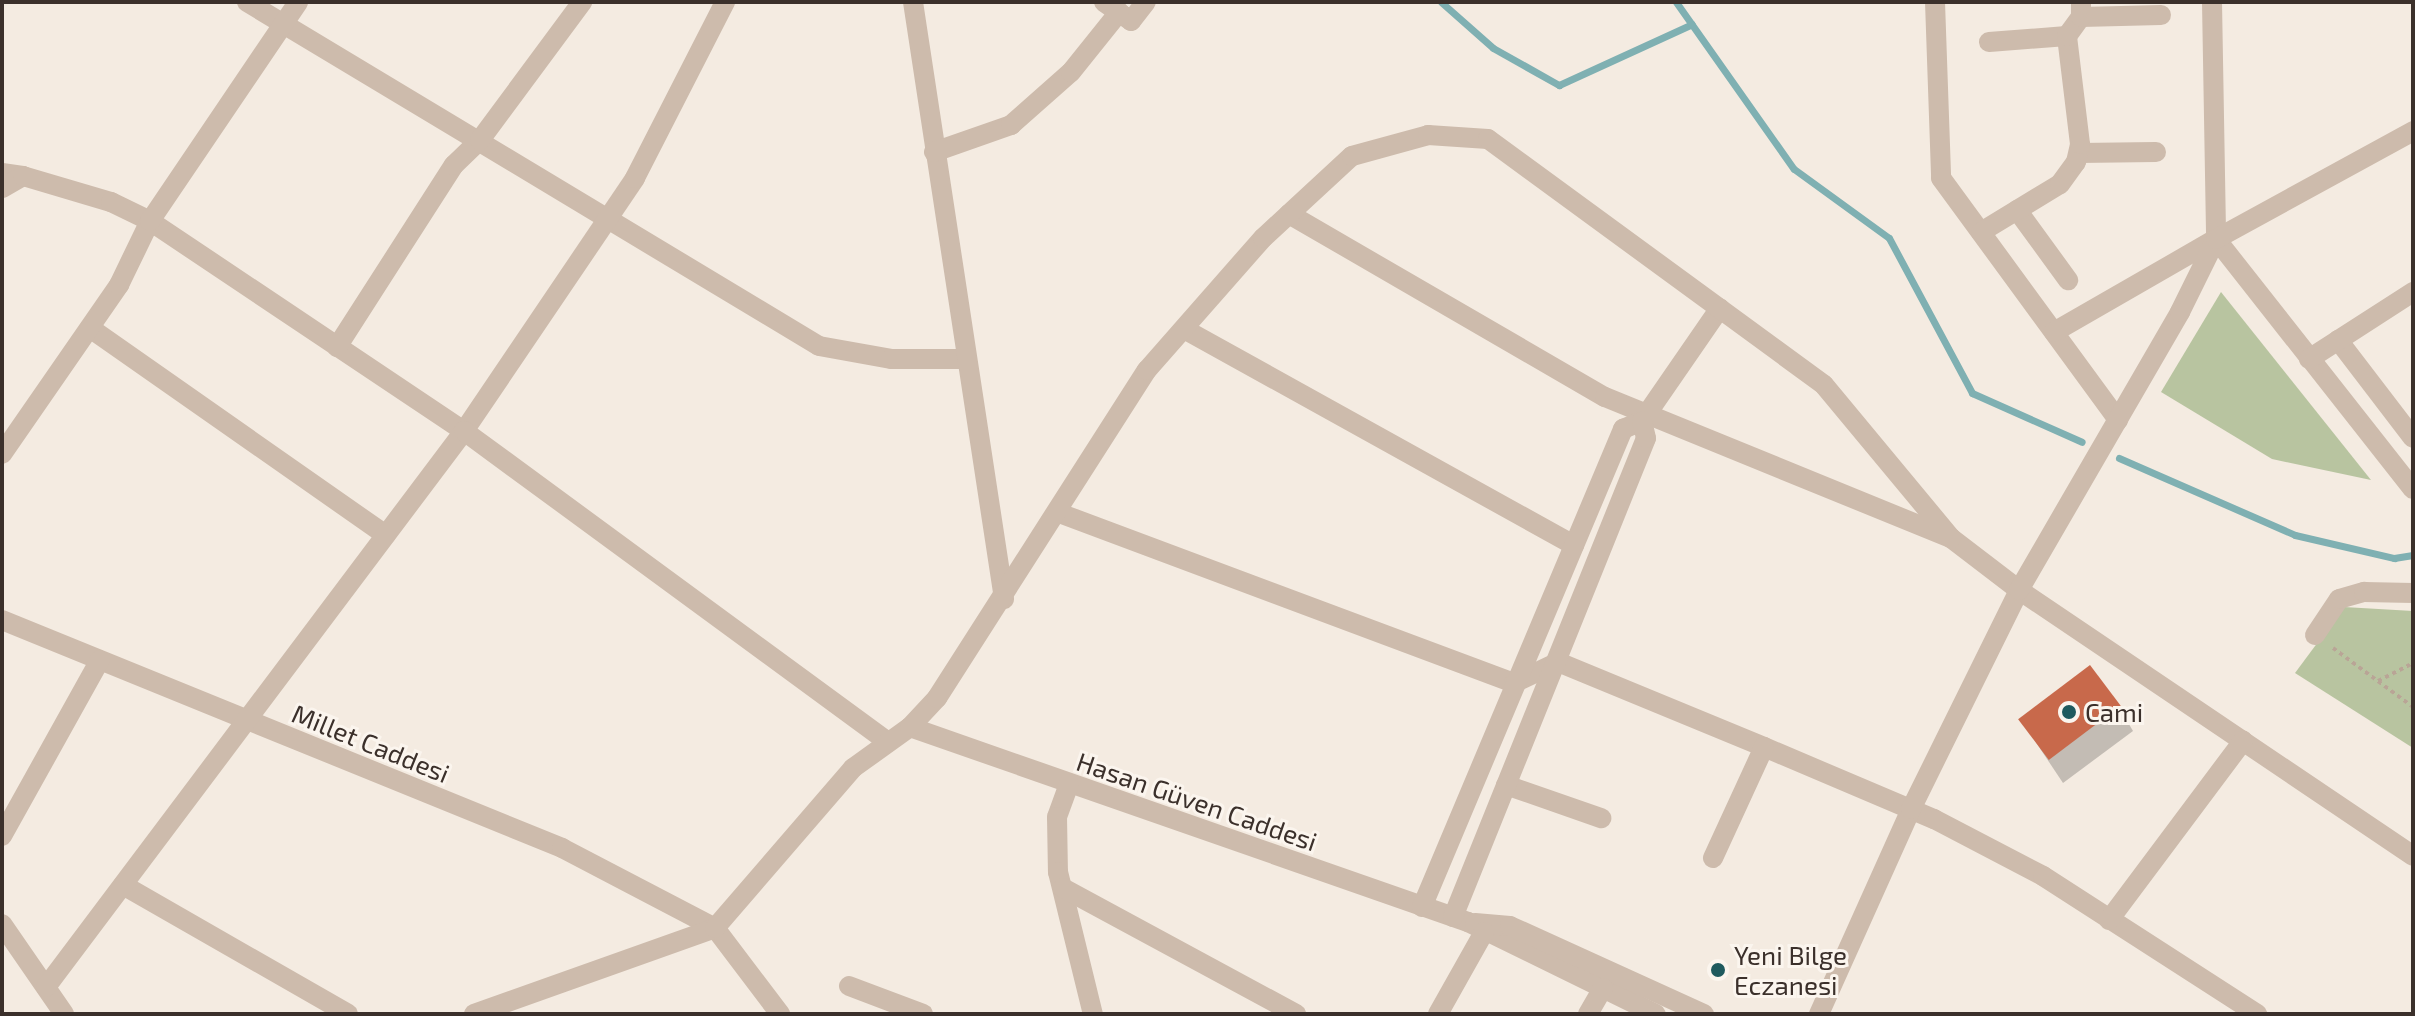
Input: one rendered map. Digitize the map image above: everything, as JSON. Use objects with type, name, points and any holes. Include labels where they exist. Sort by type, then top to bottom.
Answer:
[{"type":"street","points":[[247,2],[819,346],[891,359],[966,359]]},
{"type":"street","points":[[4,447],[90,328],[150,221],[298,2]]},
{"type":"street","points":[[337,347],[454,165],[480,140],[582,2]]},
{"type":"street","points":[[46,987],[464,431],[635,178],[725,2]]},
{"type":"street","points":[[934,152],[1011,125],[1071,72],[1111,7],[1131,21],[1146,2]]},
{"type":"street","points":[[1935,2],[1941,178],[2118,420]]},
{"type":"street","points":[[1819,1014],[1911,809],[2019,590],[2118,420],[2216,239],[2212,2]]},
{"type":"street","points":[[907,3],[934,152],[1004,599]]},
{"type":"street","points":[[1981,232],[2067,178],[2079,153],[2067,36],[2081,9],[2161,15]]},
{"type":"street","points":[[1989,42],[2067,36]]},
{"type":"street","points":[[2054,332],[2413,131]]},
{"type":"street","points":[[474,1014],[715,928],[853,768],[910,727],[937,698],[1004,599],[1147,370],[1289,214],[1352,156],[1428,135],[1488,139],[1720,308],[1824,385],[1951,538],[2019,590],[2413,856]]},
{"type":"street","points":[[2079,153],[2156,152]]},
{"type":"street","points":[[2,188],[12,175],[111,202],[150,221],[464,431],[888,742]]},
{"type":"street","points":[[2017,210],[2068,280]]},
{"type":"street","points":[[1289,214],[1605,397],[1645,417],[1951,538]]},
{"type":"street","points":[[2216,239],[2413,489]]},
{"type":"street","points":[[2309,359],[2413,292]]},
{"type":"street","points":[[1422,907],[1623,429],[1645,417],[1720,308]]},
{"type":"street","points":[[90,328],[386,535]]},
{"type":"street","points":[[1184,329],[1574,545]]},
{"type":"street","points":[[2338,340],[2413,438]]},
{"type":"street","points":[[1438,1014],[1468,924],[1506,785],[1646,438],[1645,417]]},
{"type":"street","points":[[1059,513],[1514,683],[1558,662],[1764,747],[1911,809],[2043,876],[2257,1014]]},
{"type":"street","points":[[2315,635],[2339,599],[2364,592],[2413,593]]},
{"type":"street","name":"Millet Caddesi","points":[[2,620],[562,848],[715,928]]},
{"type":"street","points":[[2,836],[100,660]]},
{"type":"street","name":"Hasan Güven Caddesi","points":[[910,727],[1468,924],[1656,1014]]},
{"type":"street","points":[[2109,920],[2243,741]]},
{"type":"street","points":[[1713,858],[1764,747]]},
{"type":"street","points":[[1069,784],[1057,817],[1063,888],[1093,1014]]},
{"type":"street","points":[[1506,785],[1601,818]]},
{"type":"street","points":[[123,885],[348,1014]]},
{"type":"street","points":[[1063,888],[1296,1014]]},
{"type":"street","points":[[2,924],[64,1014]]},
{"type":"street","name":"Hasan Güven Caddesi","points":[[1468,924],[1510,926],[1704,1014]]},
{"type":"street","points":[[715,928],[780,1014]]},
{"type":"street","points":[[849,986],[923,1014]]},
{"type":"street","points":[[1588,1014],[1603,988]]},
{"type":"path","points":[[2315,635],[2413,707]]},
{"type":"path","points":[[2378,681],[2413,663]]},
{"type":"green space","points":[[2221,292],[2371,480],[2272,459],[2161,392]]},
{"type":"green space","points":[[2344,607],[2413,611],[2413,748],[2295,673]]},
{"type":"building","name":"Cami","points":[[2090,665],[2121,706],[2049,760],[2018,719]]},
{"type":"waterway","points":[[1441,2],[1493,48],[1559,85],[1692,24]]},
{"type":"waterway","points":[[1676,2],[1794,169],[1889,238],[1972,393],[2082,442]]},
{"type":"waterway","points":[[2119,458],[2295,535],[2394,558],[2413,555]]},
{"type":"place","name":"Cami","points":[[2069,712]]},
{"type":"place","name":"Yeni Bilge Eczanesi","points":[[1718,970]]}]
